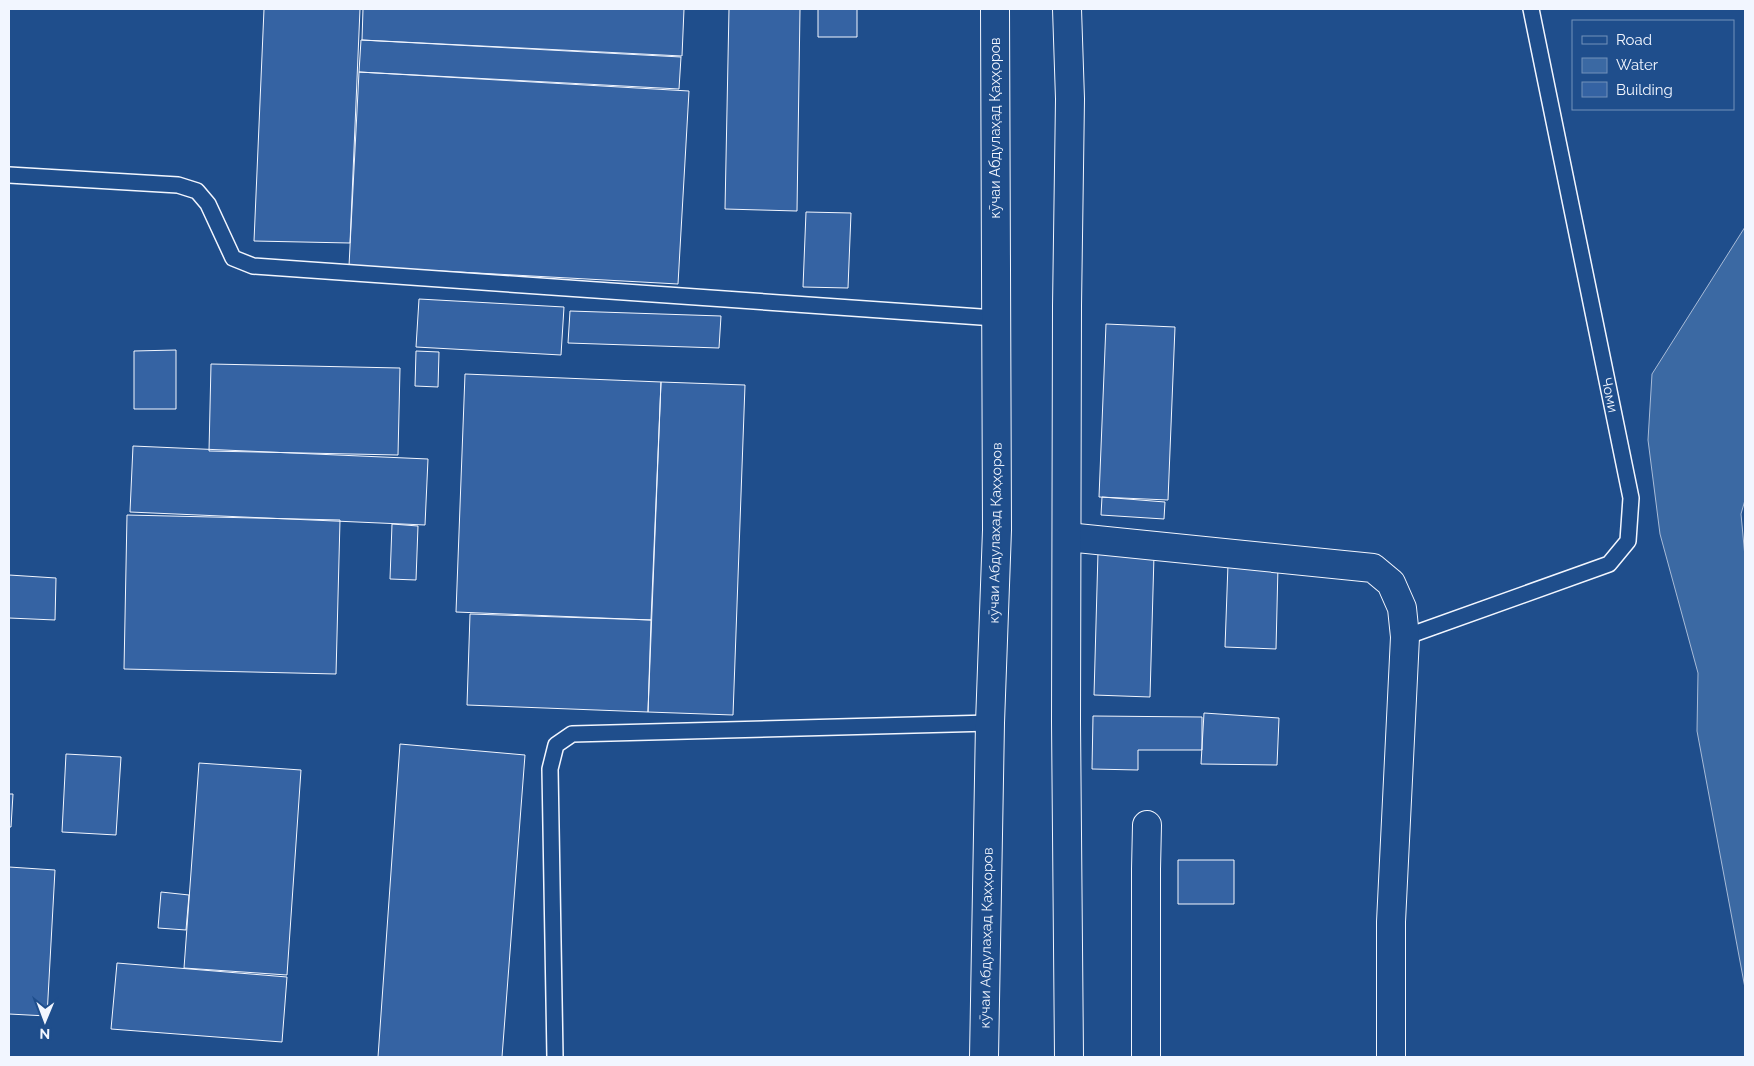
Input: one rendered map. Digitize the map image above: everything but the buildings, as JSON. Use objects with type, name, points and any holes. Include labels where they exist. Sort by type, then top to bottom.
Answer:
[{"type":"main road","name":"кӯчаи Абдулаҳад Қаҳҳоров","points":[[984,1057],[990,723],[997,530],[995,9]]},
{"type":"main road","points":[[1067,9],[1070,99],[1067,306],[1066,722],[1069,1057]]},
{"type":"main road","points":[[1067,537],[1373,568],[1392,583],[1402,608],[1404,637],[1391,922],[1391,1057]]},
{"type":"main road","points":[[1146,1057],[1147,826]]},
{"type":"lane","name":"Чоми","points":[[1404,637],[1609,564],[1628,541],[1631,498],[1531,9]]},
{"type":"lane","points":[[9,175],[178,185],[197,191],[208,204],[233,258],[254,266],[995,318]]},
{"type":"lane","points":[[555,1057],[550,768],[556,745],[572,734],[990,723]]},
{"type":"water","points":[[1745,227],[1745,500],[1741,514],[1745,557],[1745,988],[1697,731],[1698,673],[1660,534],[1648,440],[1652,374]]}]
